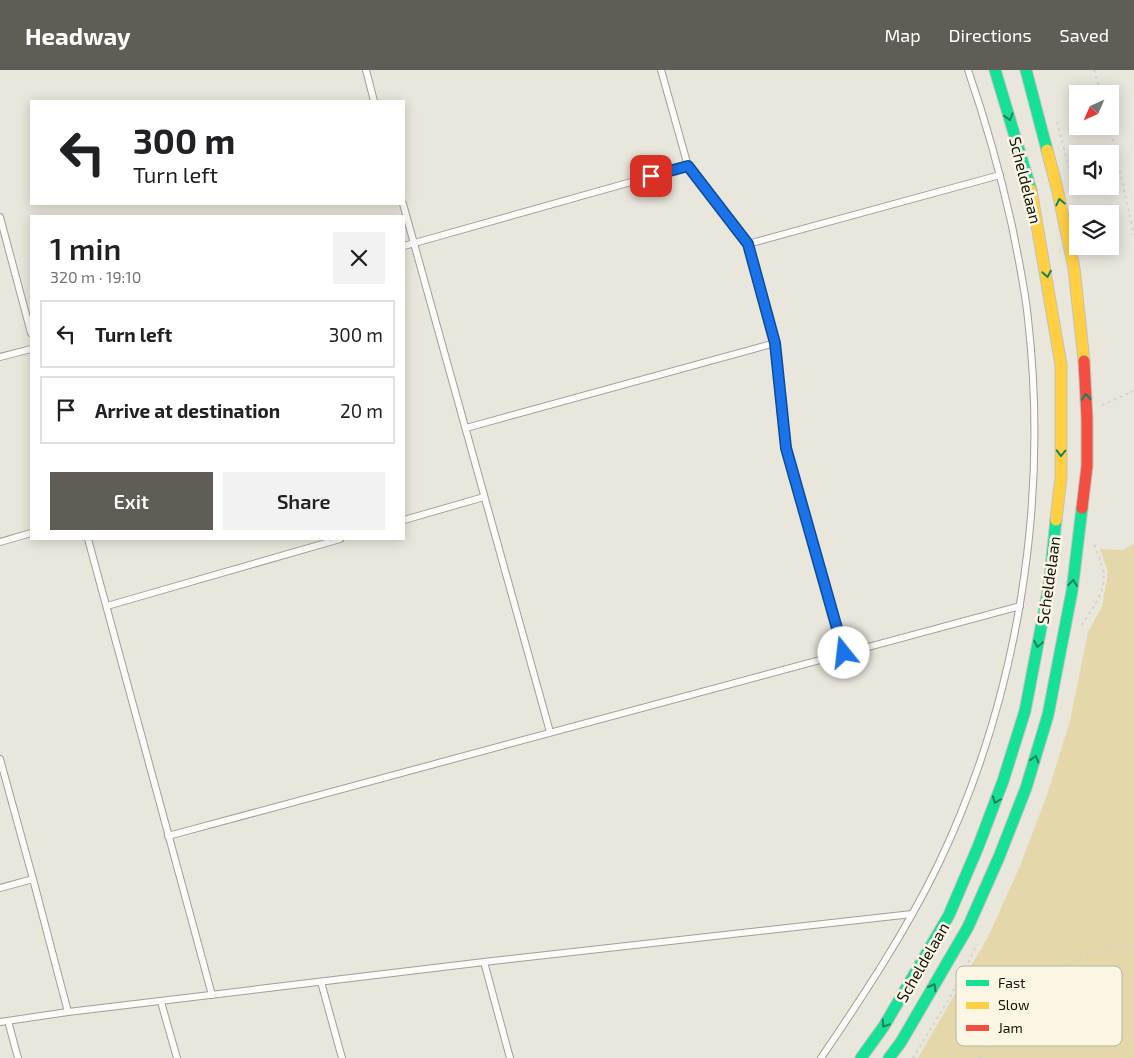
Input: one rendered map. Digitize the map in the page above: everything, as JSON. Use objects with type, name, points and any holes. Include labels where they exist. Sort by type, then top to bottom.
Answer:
[{"type":"main road","name":"Scheldelaan","points":[[890,1058],[968,927],[999,857],[1026,788],[1048,715],[1072,591],[1086,466],[1061,366],[1032,193],[995,70]]},
{"type":"main road","name":"Scheldelaan","points":[[861,1058],[884,1026],[949,915],[987,822],[1009,764],[1025,711],[1049,586],[1061,477],[1084,362],[1074,268],[1057,188],[1026,70]]},
{"type":"lane","points":[[366,70],[374,100]]},
{"type":"lane","points":[[661,70],[688,166],[748,244],[775,343],[786,448],[844,653]]},
{"type":"lane","points":[[821,1058],[859,1003],[912,914],[938,865],[981,757],[997,706],[1020,606],[1028,544],[1034,466],[1034,393],[1028,318],[1017,253],[1000,175],[984,116],[968,70]]},
{"type":"lane","points":[[405,246],[688,166]]},
{"type":"lane","points":[[748,244],[1000,175]]},
{"type":"lane","points":[[403,205],[550,732]]},
{"type":"lane","points":[[0,217],[30,329]]},
{"type":"lane","points":[[466,428],[775,343]]},
{"type":"lane","points":[[0,357],[30,349]]},
{"type":"lane","points":[[405,520],[484,497]]},
{"type":"lane","points":[[0,542],[30,533]]},
{"type":"lane","points":[[88,540],[212,995]]},
{"type":"lane","points":[[106,606],[337,540]]},
{"type":"lane","points":[[168,836],[1020,606]]},
{"type":"lane","points":[[0,759],[68,1012]]},
{"type":"lane","points":[[0,888],[33,879]]},
{"type":"lane","points":[[0,1022],[68,1012],[484,962],[912,914]]},
{"type":"lane","points":[[484,962],[510,1058]]},
{"type":"lane","points":[[321,982],[342,1058]]},
{"type":"lane","points":[[161,1002],[177,1058]]},
{"type":"lane","points":[[8,1021],[18,1058]]},
{"type":"path","points":[[1094,70],[1098,85]]},
{"type":"path","points":[[1112,135],[1134,235]]},
{"type":"path","points":[[1102,405],[1134,392]]},
{"type":"path","points":[[1068,966],[1102,950],[1134,947]]},
{"type":"path","points":[[979,1058],[988,1046]]},
{"type":"shaded area","points":[[1134,544],[1134,1058],[918,1058],[956,992],[956,1046],[1122,1046],[1122,966],[971,966],[988,937],[1020,866],[1047,795],[1070,721],[1088,632],[1102,607],[1108,572],[1100,549],[1123,550]]},
{"type":"traffic: fast","points":[[995,70],[1031,190]]},
{"type":"traffic: fast","points":[[1026,70],[1047,150]]},
{"type":"traffic: fast","points":[[889,1058],[901,1042],[968,927],[999,857],[1026,788],[1048,715],[1072,591],[1082,508]]},
{"type":"traffic: fast","points":[[861,1058],[884,1026],[949,915],[1003,781],[1025,711],[1049,586],[1056,520]]},
{"type":"traffic: slow","points":[[1047,150],[1074,268],[1084,361]]},
{"type":"traffic: slow","points":[[1031,190],[1061,365],[1061,477],[1056,520]]},
{"type":"traffic: jam","points":[[1082,508],[1087,466],[1084,361]]},
{"type":"route","points":[[651,176],[688,166],[748,244],[775,343],[786,448],[844,653]]}]
